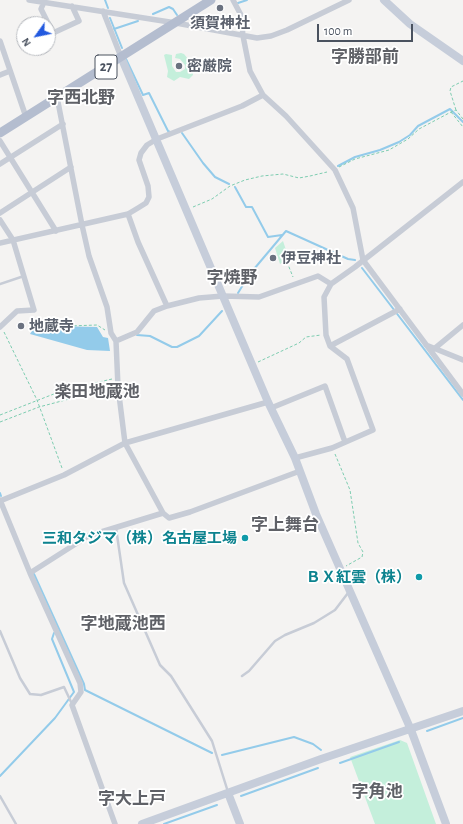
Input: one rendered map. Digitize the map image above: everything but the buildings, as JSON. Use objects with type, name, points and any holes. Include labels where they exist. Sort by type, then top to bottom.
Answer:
[{"type":"main road","name":"27","points":[[0,133],[211,0]]},
{"type":"street","points":[[29,0],[176,23],[257,38],[271,36],[349,0]]},
{"type":"street","points":[[233,0],[241,15],[243,36],[250,71],[263,95],[286,116],[335,170],[353,208],[363,260],[463,394]]},
{"type":"street","points":[[384,0],[410,24],[463,60]]},
{"type":"street","points":[[44,2],[41,9],[53,33],[79,21],[72,6]]},
{"type":"street","points":[[103,11],[121,57],[269,405],[295,458],[316,514],[411,730],[446,824]]},
{"type":"street","points":[[0,41],[26,117]]},
{"type":"street","points":[[0,75],[10,71]]},
{"type":"street","points":[[0,243],[128,214],[146,203],[149,197],[148,186],[139,160],[141,153],[147,145],[242,106],[263,95]]},
{"type":"street","points":[[57,98],[89,256],[107,307],[111,333],[116,341],[118,387],[125,443],[163,513],[169,518],[190,512],[300,471]]},
{"type":"street","points":[[0,164],[63,124]]},
{"type":"street","points":[[0,141],[56,231]]},
{"type":"street","points":[[0,213],[71,166]]},
{"type":"street","points":[[295,458],[332,448],[372,430],[346,360],[330,346],[326,335],[324,297],[331,284],[463,182]]},
{"type":"street","points":[[128,214],[138,242],[167,306]]},
{"type":"street","points":[[0,220],[13,240],[34,310],[17,311],[0,326]]},
{"type":"street","points":[[116,341],[137,332],[154,311],[167,306],[199,298],[223,296],[259,298],[296,286],[318,276],[331,284]]},
{"type":"street","points":[[330,346],[400,309]]},
{"type":"street","points":[[435,348],[463,325]]},
{"type":"street","points":[[426,345],[463,360]]},
{"type":"street","points":[[115,824],[72,703],[81,692],[80,683],[0,501],[64,475],[125,443],[269,405],[325,386],[344,442]]},
{"type":"street","points":[[30,572],[79,541],[163,513]]},
{"type":"street","points":[[142,824],[321,759],[411,730],[463,711]]},
{"type":"street","points":[[228,793],[240,824]]},
{"type":"lane","points":[[0,284],[25,276]]},
{"type":"lane","points":[[116,528],[124,583],[160,665],[171,676],[212,742],[228,793]]},
{"type":"lane","points":[[242,676],[249,671],[275,641],[327,616],[335,610],[350,590]]},
{"type":"lane","points":[[0,631],[20,678],[30,694],[40,696],[64,687],[72,703]]},
{"type":"lane","points":[[0,796],[16,824]]},
{"type":"path","points":[[463,81],[451,87],[450,91],[456,110],[463,119]]},
{"type":"path","points":[[187,210],[212,198],[230,186],[245,180],[262,176],[283,174],[299,178],[310,176],[335,170],[355,159],[389,150],[408,139],[419,128],[456,110]]},
{"type":"path","points":[[451,112],[463,127]]},
{"type":"path","points":[[287,262],[296,286]]},
{"type":"path","points":[[44,323],[68,326],[98,325],[111,333]]},
{"type":"path","points":[[0,326],[37,400],[52,436],[64,475]]},
{"type":"path","points":[[252,364],[277,354],[306,337],[326,335]]},
{"type":"path","points":[[0,415],[64,390],[118,378]]},
{"type":"path","points":[[0,422],[39,407],[118,387]]},
{"type":"path","points":[[332,448],[350,490],[358,543],[364,552],[362,557],[340,568]]},
{"type":"green space","points":[[176,54],[184,54],[192,64],[193,75],[189,79],[180,77],[174,81],[167,77],[168,71],[164,55],[172,55],[172,66],[176,72],[180,72],[185,69],[185,65],[180,59],[175,58]]},
{"type":"green space","points":[[283,241],[289,259],[280,264],[275,248]]},
{"type":"green space","points":[[400,740],[407,743],[436,824],[375,824],[350,757]]},
{"type":"water","points":[[37,323],[52,326],[97,327],[103,337],[108,338],[110,351],[87,350],[30,334]]},
{"type":"waterway","points":[[105,0],[108,8]]},
{"type":"waterway","points":[[238,3],[247,0]]},
{"type":"waterway","points":[[153,14],[169,7],[173,9],[177,15]]},
{"type":"waterway","points":[[110,18],[122,48]]},
{"type":"waterway","points":[[114,29],[138,21]]},
{"type":"waterway","points":[[126,59],[143,95],[149,93],[168,131],[170,132]]},
{"type":"waterway","points":[[338,166],[355,157],[380,150],[399,142],[410,135],[418,126],[450,109],[463,122]]},
{"type":"waterway","points":[[182,133],[203,163],[215,177],[229,184]]},
{"type":"waterway","points":[[235,187],[246,207],[252,207],[268,237],[282,235]]},
{"type":"waterway","points":[[238,293],[249,275],[286,231],[348,259],[355,260]]},
{"type":"waterway","points":[[362,268],[463,400]]},
{"type":"waterway","points":[[137,335],[150,336],[172,347],[177,347],[199,336],[222,311]]},
{"type":"waterway","points":[[34,574],[84,684],[85,690],[212,753]]},
{"type":"waterway","points":[[0,776],[55,718],[74,692],[52,639],[54,633]]},
{"type":"waterway","points":[[427,731],[463,718]]},
{"type":"waterway","points":[[222,755],[294,737],[313,744],[321,750]]},
{"type":"waterway","points":[[340,763],[399,742]]},
{"type":"waterway","points":[[241,796],[318,768]]},
{"type":"waterway","points":[[164,824],[217,805]]},
{"type":"place","name":"須賀神社","points":[[220,8]]},
{"type":"place","name":"密厳院","points":[[179,66]]},
{"type":"place","name":"伊豆神社","points":[[273,258]]},
{"type":"place","name":"地蔵寺","points":[[21,326]]},
{"type":"place","name":"三和タジマ（株）名古屋工場","points":[[245,538]]},
{"type":"place","name":"ＢＸ紅雲（株）","points":[[419,577]]},
{"type":"district","name":"字勝部前","points":[[365,57]]},
{"type":"district","name":"字西北野","points":[[81,98]]},
{"type":"district","name":"字焼野","points":[[232,278]]},
{"type":"district","name":"楽田地蔵池","points":[[97,392]]},
{"type":"district","name":"字上舞台","points":[[285,525]]},
{"type":"district","name":"字地蔵池西","points":[[123,624]]},
{"type":"district","name":"字角池","points":[[377,792]]},
{"type":"district","name":"字大上戸","points":[[132,799]]}]
